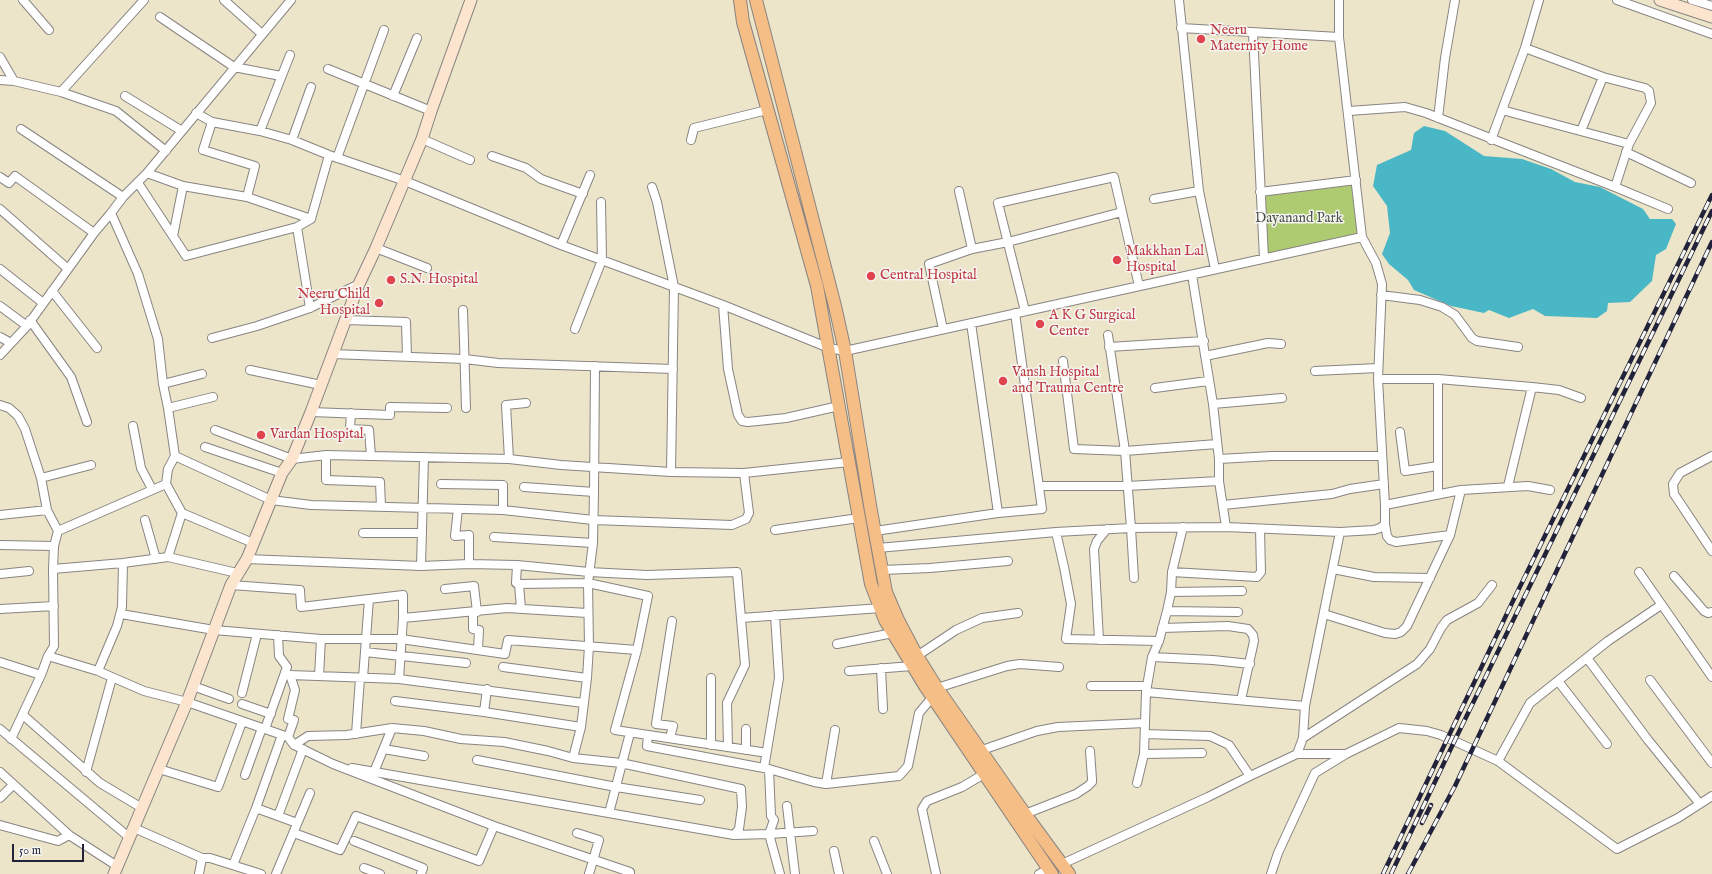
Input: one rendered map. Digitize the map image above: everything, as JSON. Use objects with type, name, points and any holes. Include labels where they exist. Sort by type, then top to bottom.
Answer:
[{"type":"main road","points":[[740,0],[743,22],[817,286],[871,584],[893,633],[915,661],[984,774],[1047,872]]},
{"type":"main road","points":[[756,0],[835,306],[845,351],[886,592],[915,661]]},
{"type":"main road","points":[[935,693],[982,750],[1025,814],[1066,869]]},
{"type":"street","points":[[23,0],[48,30]]},
{"type":"street","points":[[61,92],[144,0]]},
{"type":"street","points":[[224,0],[262,34]]},
{"type":"street","points":[[0,355],[28,323],[94,233],[112,213],[123,197],[147,173],[234,66],[291,0]]},
{"type":"street","points":[[0,772],[69,835],[115,870],[187,702],[231,585],[247,559],[282,473],[292,459],[359,284],[376,248],[422,139],[472,0]]},
{"type":"street","points":[[1178,0],[1199,191],[1215,269]]},
{"type":"street","points":[[1339,0],[1339,37],[1362,237],[1376,263],[1382,284],[1378,379],[1386,505],[1385,524],[1387,536],[1390,540],[1396,542],[1450,535]]},
{"type":"street","points":[[1438,118],[1455,0]]},
{"type":"street","points":[[1491,140],[1525,48],[1539,0]]},
{"type":"street","points":[[1617,0],[1712,34]]},
{"type":"street","points":[[1660,0],[1712,17]]},
{"type":"street","points":[[1692,0],[1712,6]]},
{"type":"street","points":[[160,16],[234,66],[282,76]]},
{"type":"street","points":[[1181,28],[1339,37]]},
{"type":"street","points":[[337,158],[384,30]]},
{"type":"street","points":[[1253,33],[1264,258]]},
{"type":"street","points":[[393,96],[418,38]]},
{"type":"street","points":[[1525,48],[1603,77],[1645,88],[1649,91],[1651,103],[1628,148],[1615,187]]},
{"type":"street","points":[[260,131],[290,55]]},
{"type":"street","points":[[0,57],[14,80]]},
{"type":"street","points":[[328,69],[431,111]]},
{"type":"street","points":[[1581,131],[1603,77]]},
{"type":"street","points":[[0,80],[14,80],[61,92],[116,111],[166,150]]},
{"type":"street","points":[[292,140],[312,87]]},
{"type":"street","points":[[125,96],[182,131]]},
{"type":"street","points":[[1348,111],[1405,107],[1438,118],[1668,209]]},
{"type":"street","points":[[691,140],[694,128],[767,110]]},
{"type":"street","points":[[1502,110],[1581,131],[1628,148],[1691,183]]},
{"type":"street","points":[[196,113],[212,122],[260,131],[292,140],[337,158],[405,181],[561,245],[723,305],[829,348],[845,351],[1362,237]]},
{"type":"street","points":[[212,122],[203,150],[255,166],[247,196]]},
{"type":"street","points":[[22,129],[123,197]]},
{"type":"street","points":[[422,139],[470,160]]},
{"type":"street","points":[[138,183],[186,256],[297,227],[311,219],[329,155]]},
{"type":"street","points":[[492,156],[526,168],[541,179],[582,194]]},
{"type":"street","points":[[147,173],[183,186],[247,196],[311,219]]},
{"type":"street","points":[[561,245],[590,175]]},
{"type":"street","points":[[0,177],[9,183],[15,176],[94,233]]},
{"type":"street","points":[[1025,311],[998,203],[1114,177],[1140,286]]},
{"type":"street","points":[[1260,192],[1356,180]]},
{"type":"street","points":[[173,236],[183,186]]},
{"type":"street","points":[[652,187],[657,202],[674,287],[671,472]]},
{"type":"street","points":[[959,191],[972,249]]},
{"type":"street","points":[[1154,199],[1199,191]]},
{"type":"street","points":[[575,328],[602,260],[602,202]]},
{"type":"street","points":[[0,209],[68,269]]},
{"type":"street","points":[[943,329],[929,264],[972,249],[1008,242],[1122,212]]},
{"type":"street","points":[[112,213],[138,274],[158,339],[163,384],[175,456],[168,468],[166,484],[182,513],[253,543]]},
{"type":"street","points":[[297,227],[310,308]]},
{"type":"street","points":[[376,248],[427,268]]},
{"type":"street","points":[[0,269],[43,303]]},
{"type":"street","points":[[1192,275],[1204,341],[1219,458],[1219,481],[1226,527]]},
{"type":"street","points":[[212,338],[257,326],[310,308],[359,284]]},
{"type":"street","points":[[52,291],[97,348]]},
{"type":"street","points":[[1382,295],[1420,300],[1442,307],[1455,316],[1472,338],[1477,341],[1518,347]]},
{"type":"street","points":[[723,305],[728,369],[738,415],[742,421],[748,422],[786,418],[839,406]]},
{"type":"street","points":[[0,306],[28,323],[71,377],[87,422]]},
{"type":"street","points":[[463,310],[466,408]]},
{"type":"street","points":[[875,531],[998,513],[1042,509],[1015,313]]},
{"type":"street","points":[[346,320],[406,322],[407,357]]},
{"type":"street","points":[[971,323],[998,513]]},
{"type":"street","points":[[1108,335],[1125,451],[1134,578]]},
{"type":"street","points":[[0,337],[11,343]]},
{"type":"street","points":[[1109,347],[1204,341]]},
{"type":"street","points":[[1205,356],[1268,343],[1281,344]]},
{"type":"street","points":[[332,354],[465,359],[498,363],[673,369]]},
{"type":"street","points":[[1063,361],[1074,449],[1125,451],[1217,444]]},
{"type":"street","points":[[573,758],[582,727],[589,646],[588,583],[593,543],[595,366]]},
{"type":"street","points":[[1315,371],[1378,368]]},
{"type":"street","points":[[250,370],[321,385]]},
{"type":"street","points":[[163,384],[202,374]]},
{"type":"street","points":[[1378,379],[1438,379],[1532,387],[1559,390],[1581,398]]},
{"type":"street","points":[[1438,379],[1438,493]]},
{"type":"street","points":[[1154,388],[1208,381]]},
{"type":"street","points":[[1508,486],[1532,387]]},
{"type":"street","points":[[168,408],[212,397]]},
{"type":"street","points":[[1212,404],[1282,398]]},
{"type":"street","points":[[509,459],[506,404],[526,403]]},
{"type":"street","points":[[0,405],[9,408],[18,416],[25,429],[41,478],[47,510],[58,531],[54,546],[53,569],[54,646],[48,656],[41,675],[11,739]]},
{"type":"street","points":[[311,412],[390,415],[390,407],[447,408]]},
{"type":"street","points":[[351,414],[350,430],[369,430],[371,456]]},
{"type":"street","points":[[133,426],[142,468],[152,489]]},
{"type":"street","points":[[215,430],[292,459],[326,455],[509,459],[561,465],[671,472],[744,473],[849,462]]},
{"type":"street","points":[[1400,432],[1405,470],[1438,466]]},
{"type":"street","points":[[205,447],[282,473]]},
{"type":"street","points":[[326,455],[326,480],[380,482],[381,507]]},
{"type":"street","points":[[175,456],[271,500],[311,504],[503,510],[593,520],[732,525],[746,519],[749,513],[744,473]]},
{"type":"street","points":[[1219,458],[1272,456],[1382,456]]},
{"type":"street","points":[[421,566],[424,457]]},
{"type":"street","points":[[1711,460],[1680,473],[1673,484],[1674,494],[1712,551]]},
{"type":"street","points":[[41,478],[91,465]]},
{"type":"street","points":[[1039,486],[1127,486],[1219,481]]},
{"type":"street","points":[[58,531],[166,484]]},
{"type":"street","points":[[441,484],[503,485],[503,510]]},
{"type":"street","points":[[1223,505],[1332,494],[1350,489],[1384,484]]},
{"type":"street","points":[[1386,505],[1438,493],[1461,490],[1528,486],[1550,490]]},
{"type":"street","points":[[524,487],[594,492]]},
{"type":"street","points":[[1324,614],[1385,632],[1395,634],[1401,632],[1407,626],[1450,535],[1461,490]]},
{"type":"street","points":[[458,509],[455,536],[469,535],[469,564]]},
{"type":"street","points":[[1,513],[47,510]]},
{"type":"street","points":[[168,557],[182,513]]},
{"type":"street","points":[[775,530],[859,518]]},
{"type":"street","points":[[145,520],[156,559]]},
{"type":"street","points":[[878,548],[1056,532],[1107,529],[1226,527],[1340,532],[1374,530],[1385,524]]},
{"type":"street","points":[[1137,783],[1144,754],[1147,689],[1152,656],[1159,641],[1167,611],[1171,592],[1172,572],[1183,527]]},
{"type":"street","points":[[1100,640],[1094,549],[1097,541],[1107,529]]},
{"type":"street","points":[[1172,572],[1257,577],[1260,572],[1260,529]]},
{"type":"street","points":[[1056,532],[1071,604],[1066,639],[1159,641]]},
{"type":"street","points":[[1297,754],[1303,738],[1305,706],[1340,532]]},
{"type":"street","points":[[363,533],[422,533]]},
{"type":"street","points":[[494,537],[593,543]]},
{"type":"street","points":[[0,546],[54,546]]},
{"type":"street","points":[[53,569],[123,563],[168,557],[237,573]]},
{"type":"street","points":[[247,559],[421,566],[469,564],[517,565],[589,572],[647,575],[737,572],[745,665],[728,703],[728,747]]},
{"type":"street","points":[[882,570],[930,568],[1008,561]]},
{"type":"street","points":[[98,671],[117,626],[122,607],[123,563]]},
{"type":"street","points":[[517,565],[516,584],[519,584],[521,609]]},
{"type":"street","points":[[1333,569],[1374,577],[1430,578]]},
{"type":"street","points":[[0,574],[29,571]]},
{"type":"street","points":[[1639,572],[1712,678]]},
{"type":"street","points":[[1674,576],[1704,611],[1708,613],[1712,612]]},
{"type":"street","points":[[519,584],[588,583],[648,596],[637,650],[615,730],[761,752]]},
{"type":"street","points":[[231,585],[300,590],[301,607],[403,596],[399,679]]},
{"type":"street","points":[[1303,738],[1417,664],[1430,649],[1447,620],[1478,603],[1492,585]]},
{"type":"street","points":[[445,589],[474,586],[475,612],[473,629],[479,630],[478,650]]},
{"type":"street","points":[[1171,592],[1242,591]]},
{"type":"street","points":[[356,734],[361,678],[367,639],[369,599]]},
{"type":"street","points":[[1498,762],[1530,703],[1608,641],[1662,605]]},
{"type":"street","points":[[0,608],[54,606]]},
{"type":"street","points":[[403,618],[507,608],[588,613]]},
{"type":"street","points":[[741,618],[881,608]]},
{"type":"street","points":[[1167,611],[1238,612]]},
{"type":"street","points":[[849,671],[880,668],[915,661],[956,630],[982,618],[1018,613]]},
{"type":"street","points":[[120,614],[214,630],[321,639],[401,639],[505,654],[508,640],[637,650]]},
{"type":"street","points":[[775,616],[779,678],[767,768],[771,816],[774,820],[769,834],[780,874]]},
{"type":"street","points":[[670,738],[673,726],[656,724],[672,621]]},
{"type":"street","points":[[1162,628],[1228,626],[1248,630],[1253,636],[1254,641],[1241,700]]},
{"type":"street","points":[[837,644],[893,633]]},
{"type":"street","points":[[242,692],[257,634]]},
{"type":"street","points":[[245,775],[271,714],[287,667],[279,656],[278,635]]},
{"type":"street","points":[[319,676],[321,639]]},
{"type":"street","points":[[365,652],[466,663]]},
{"type":"street","points":[[48,656],[98,671],[144,691],[187,702],[285,736],[294,745],[333,764],[494,826],[630,872],[630,874]]},
{"type":"street","points":[[1152,656],[1206,659],[1250,664]]},
{"type":"street","points":[[1587,658],[1643,734],[1700,804]]},
{"type":"street","points":[[0,662],[41,675]]},
{"type":"street","points":[[648,735],[647,746],[767,768],[814,782],[826,784],[899,776],[908,766],[919,713],[935,693],[1006,666],[1020,664],[1059,667]]},
{"type":"street","points":[[503,668],[587,678]]},
{"type":"street","points":[[880,668],[883,709]]},
{"type":"street","points":[[233,865],[285,736],[294,720],[288,719],[295,690],[290,675],[399,679],[583,702]]},
{"type":"street","points":[[86,772],[112,678]]},
{"type":"street","points":[[711,678],[711,745]]},
{"type":"street","points":[[1650,680],[1712,763]]},
{"type":"street","points":[[1558,681],[1607,744]]},
{"type":"street","points":[[193,686],[229,699]]},
{"type":"street","points":[[1091,686],[1147,689],[1305,706]]},
{"type":"street","points":[[484,712],[486,689]]},
{"type":"street","points":[[395,701],[484,712],[582,727]]},
{"type":"street","points":[[242,704],[271,714]]},
{"type":"street","points":[[22,714],[86,772],[114,792],[142,808]]},
{"type":"street","points":[[159,769],[218,787],[242,722]]},
{"type":"street","points":[[982,750],[1037,730],[1058,727],[1145,723]]},
{"type":"street","points":[[294,745],[308,736],[356,734],[392,728],[424,731],[461,739],[504,742],[573,758],[621,763],[741,788],[742,807],[739,829],[734,835]]},
{"type":"street","points":[[374,772],[392,728]]},
{"type":"street","points":[[1271,874],[1278,853],[1315,773],[1346,754],[1400,728],[1427,731],[1441,735],[1498,762],[1617,849],[1678,818],[1712,796]]},
{"type":"street","points":[[0,729],[132,833],[202,858],[210,858],[261,874]]},
{"type":"street","points":[[746,730],[746,750]]},
{"type":"street","points":[[826,784],[835,730]]},
{"type":"street","points":[[609,813],[630,733]]},
{"type":"street","points":[[1145,734],[1210,736],[1229,745],[1250,776]]},
{"type":"street","points":[[278,816],[303,749]]},
{"type":"street","points":[[384,749],[424,756]]},
{"type":"street","points":[[1025,814],[1076,794],[1088,786],[1092,782],[1090,751]]},
{"type":"street","points":[[1144,754],[1202,753]]},
{"type":"street","points":[[1066,869],[1250,776],[1297,754],[1346,754]]},
{"type":"street","points":[[477,760],[616,787],[700,800]]},
{"type":"street","points":[[333,764],[734,835],[813,831]]},
{"type":"street","points":[[936,874],[922,809],[927,801],[962,787],[984,774]]},
{"type":"street","points":[[0,798],[13,785]]},
{"type":"street","points":[[276,874],[310,793]]},
{"type":"street","points":[[786,806],[795,874]]},
{"type":"street","points":[[256,808],[297,823]]},
{"type":"street","points":[[294,833],[340,850],[356,816],[479,861],[494,826]]},
{"type":"street","points":[[0,825],[58,841],[69,835]]},
{"type":"street","points":[[577,833],[599,840],[589,874]]},
{"type":"street","points":[[354,841],[423,868],[421,874]]},
{"type":"street","points":[[874,841],[887,874]]},
{"type":"street","points":[[834,851],[839,874]]},
{"type":"street","points":[[199,874],[202,858]]},
{"type":"street","points":[[364,868],[380,874]]},
{"type":"green space","name":"Dayanand Park","points":[[1353,184],[1358,234],[1267,255],[1263,195]]},
{"type":"water","points":[[1424,126],[1445,131],[1484,156],[1522,159],[1551,169],[1575,182],[1600,187],[1643,209],[1650,219],[1672,219],[1676,224],[1666,249],[1656,255],[1652,281],[1630,302],[1608,303],[1607,311],[1597,318],[1545,316],[1533,309],[1509,318],[1489,310],[1484,313],[1451,306],[1414,290],[1408,280],[1389,264],[1382,254],[1390,233],[1387,206],[1373,186],[1377,165],[1411,150],[1414,133]]},
{"type":"railway","points":[[1383,874],[1512,603],[1712,195]]},
{"type":"railway","points":[[1391,874],[1712,211]]},
{"type":"railway","points":[[1408,874],[1455,786],[1712,242]]},
{"type":"railway","points":[[1422,823],[1431,805]]},
{"type":"place","name":"Neeru Maternity Home","points":[[1201,39]]},
{"type":"place","name":"Makkhan Lal Hospital","points":[[1117,260]]},
{"type":"place","name":"Central Hospital","points":[[871,276]]},
{"type":"place","name":"S.N. Hospital","points":[[391,280]]},
{"type":"place","name":"Neeru Child Hospital","points":[[379,303]]},
{"type":"place","name":"A K G Surgical Center","points":[[1040,324]]},
{"type":"place","name":"Vansh Hospital and Trauma Centre","points":[[1003,381]]},
{"type":"place","name":"Vardan Hospital","points":[[261,435]]}]
